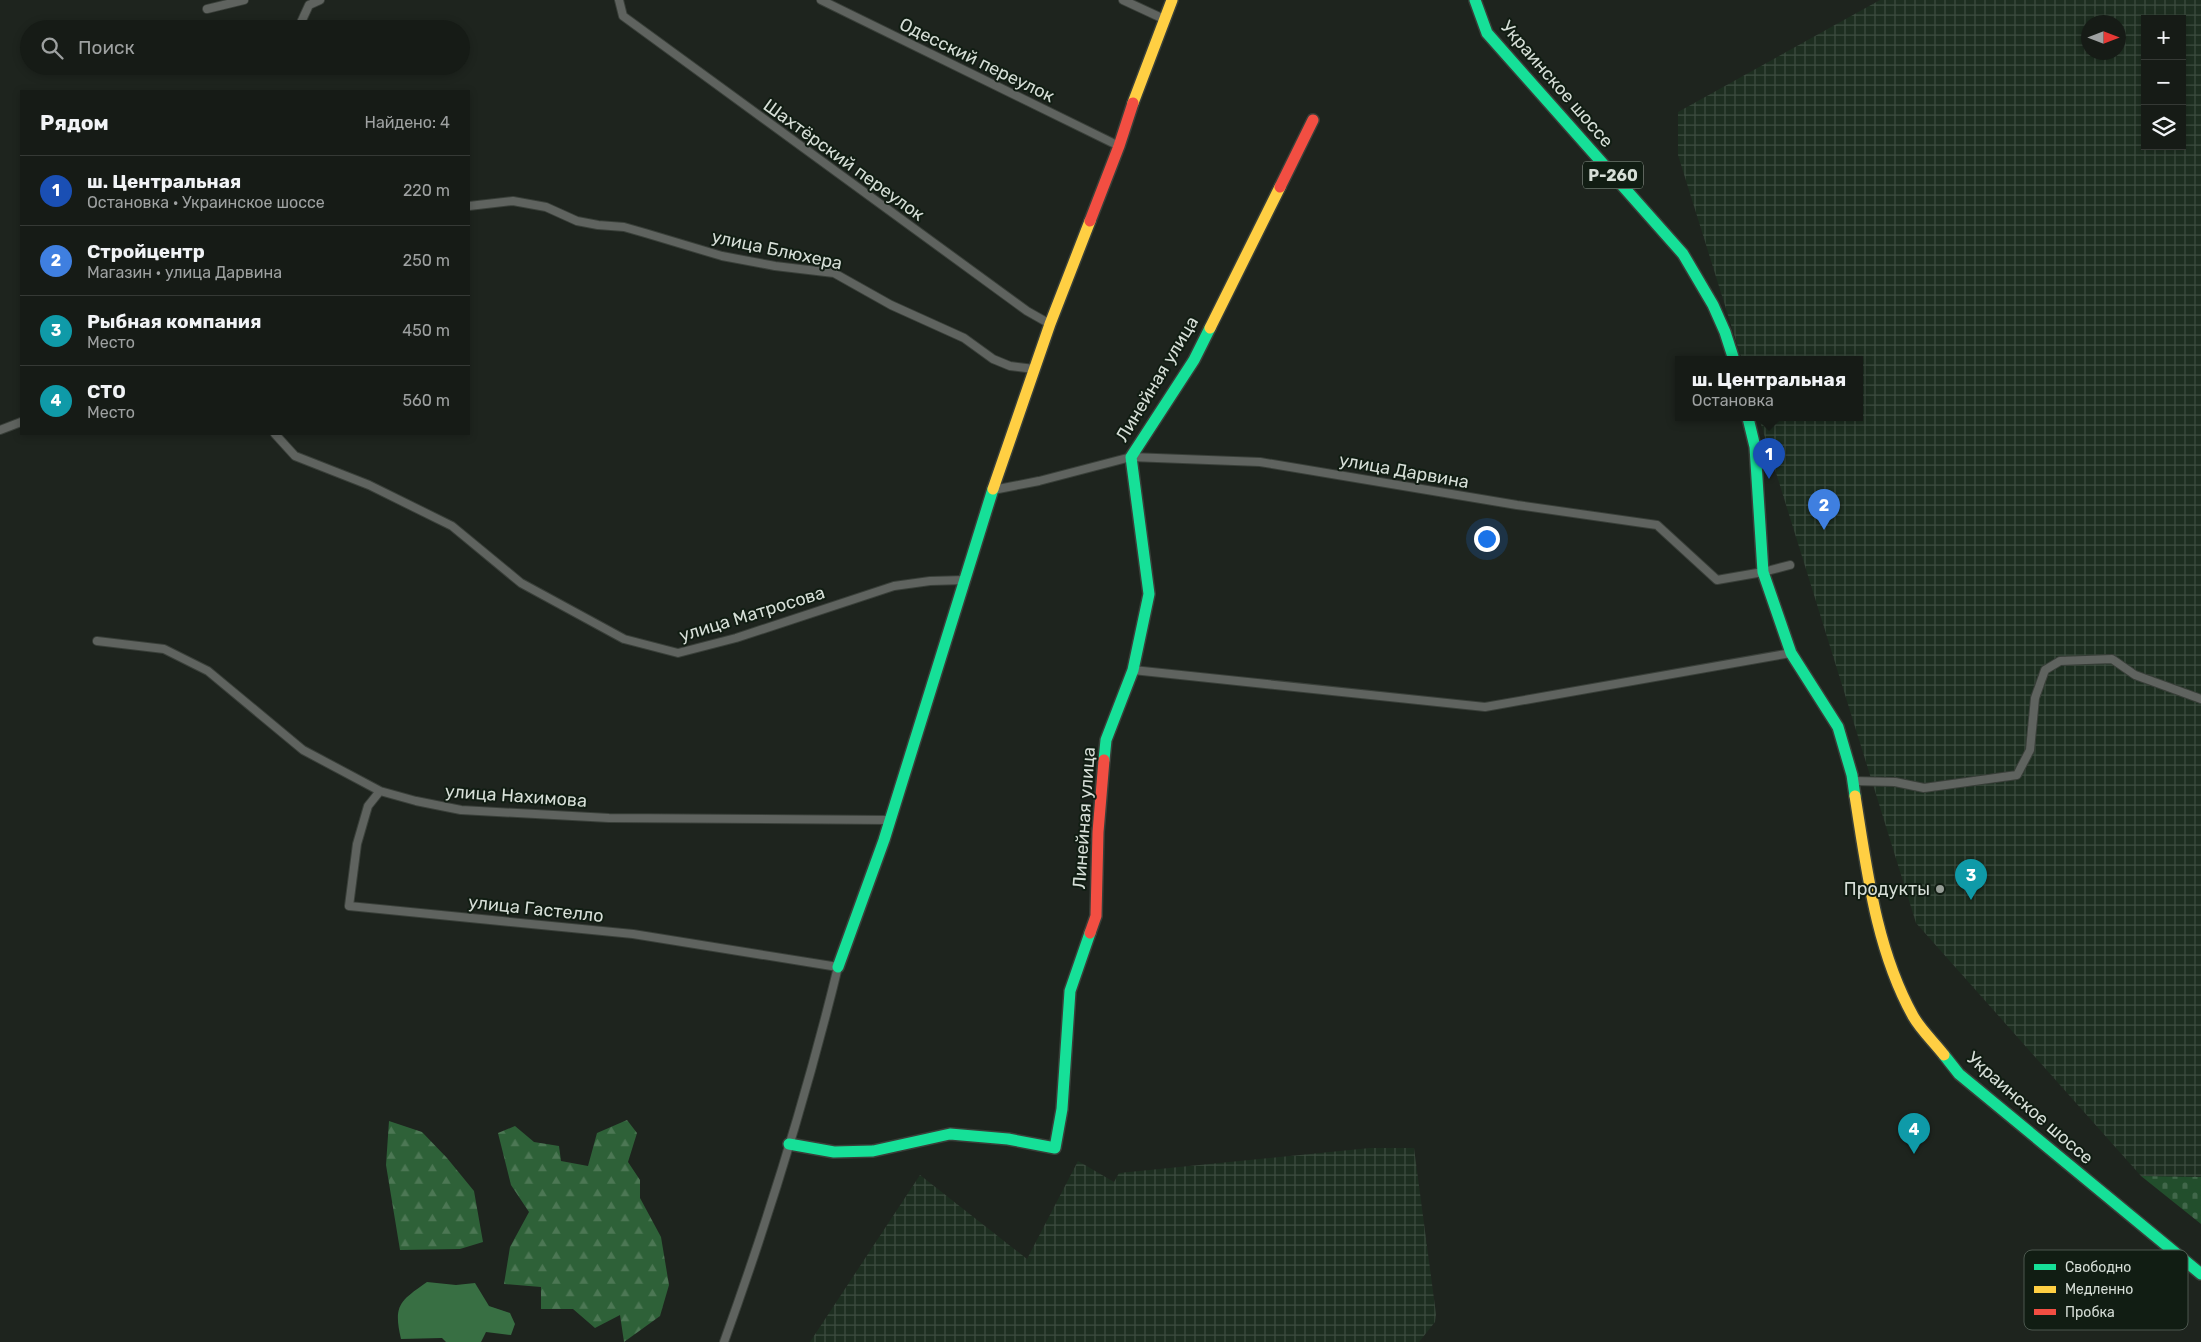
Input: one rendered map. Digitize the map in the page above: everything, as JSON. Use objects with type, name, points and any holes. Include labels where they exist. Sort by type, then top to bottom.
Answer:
[{"type":"main road","points":[[838,967],[890,820],[966,580],[992,490],[1050,324],[1119,146],[1138,87],[1166,20],[1172,0]]},
{"type":"main road","name":"Украинское шоссе","points":[[1475,0],[1487,33],[1683,254],[1706,290],[1733,356]]},
{"type":"main road","name":"Линейная улица","points":[[789,1144],[834,1152],[873,1151],[950,1134],[1008,1139],[1056,1148],[1062,1110],[1070,992],[1096,916],[1098,832],[1106,740],[1133,670],[1149,594],[1131,457],[1194,360],[1313,120]]},
{"type":"main road","name":"Украинское шоссе","points":[[1749,421],[1755,447],[1763,572],[1791,653],[1838,727],[1853,781],[1868,876],[1887,958],[1914,1017],[1959,1074],[2172,1250]]},
{"type":"main road","name":"Украинское шоссе","points":[[2188,1263],[2201,1274]]},
{"type":"street","points":[[207,9],[244,0]]},
{"type":"street","points":[[302,20],[309,5],[320,0]]},
{"type":"street","name":"Шахтёрский переулок","points":[[619,0],[623,16],[1019,306],[1050,324]]},
{"type":"street","name":"Одесский переулок","points":[[821,0],[1119,146]]},
{"type":"street","points":[[1123,0],[1166,20]]},
{"type":"street","name":"улица Блюхера","points":[[470,206],[513,201],[546,207],[577,221],[624,227],[722,256],[775,266],[834,273],[891,305],[964,338],[992,359],[1010,366],[1034,369]]},
{"type":"street","points":[[0,430],[20,422]]},
{"type":"street","name":"улица Матросова","points":[[276,435],[296,456],[370,485],[452,526],[521,583],[624,639],[678,653],[736,638],[894,586],[930,581],[966,580]]},
{"type":"street","name":"улица Дарвина","points":[[992,490],[1039,481],[1131,457],[1260,462],[1517,505],[1657,525],[1717,580],[1790,565]]},
{"type":"street","name":"улица Нахимова","points":[[97,641],[164,649],[208,671],[303,750],[380,791],[416,802],[461,810],[609,818],[890,820]]},
{"type":"street","points":[[1133,670],[1485,707],[1791,653]]},
{"type":"street","points":[[1853,781],[1895,782],[1924,788],[2017,776],[2030,750],[2035,698],[2045,670],[2060,661],[2112,659],[2135,675],[2201,699]]},
{"type":"street","name":"улица Гастелло","points":[[380,791],[368,806],[357,844],[349,906],[633,934],[838,967]]},
{"type":"street","points":[[724,1342],[757,1252],[838,967]]},
{"type":"shaded area","points":[[1880,0],[2201,0],[2201,1177],[2141,1176],[1916,923],[1760,421],[1863,421],[1863,356],[1741,356],[1678,155],[1678,112]]},
{"type":"shaded area","points":[[1370,1148],[1414,1148],[1436,1314],[1435,1322],[1419,1342],[810,1342],[920,1175],[1027,1259],[1078,1161],[1114,1182],[1119,1173]]},
{"type":"shaded area","points":[[427,1282],[456,1285],[475,1283],[489,1306],[510,1313],[515,1324],[511,1335],[486,1332],[481,1342],[446,1342],[442,1338],[401,1339],[398,1318],[401,1305],[410,1294]]},
{"type":"green space","points":[[627,1120],[637,1133],[628,1162],[640,1180],[640,1198],[661,1237],[669,1285],[660,1316],[624,1342],[620,1315],[595,1328],[573,1309],[541,1309],[541,1287],[504,1284],[510,1247],[529,1212],[511,1185],[498,1133],[515,1126],[534,1142],[559,1146],[561,1161],[588,1166],[597,1133]]},
{"type":"green space","points":[[389,1121],[422,1132],[447,1158],[474,1191],[483,1242],[460,1249],[400,1250],[386,1165]]},
{"type":"green space","points":[[2141,1176],[2201,1177],[2201,1224]]},
{"type":"traffic: fast","points":[[1475,0],[1487,33],[1683,254],[1713,305],[1733,356]]},
{"type":"traffic: fast","points":[[1104,760],[1106,740],[1133,670],[1149,594],[1131,457],[1194,360],[1210,328]]},
{"type":"traffic: fast","points":[[1749,421],[1755,447],[1763,572],[1791,653],[1838,727],[1852,775],[1855,796]]},
{"type":"traffic: fast","points":[[838,967],[884,840],[993,489]]},
{"type":"traffic: fast","points":[[789,1144],[834,1152],[873,1151],[950,1134],[1008,1139],[1055,1148],[1062,1109],[1070,991],[1090,933]]},
{"type":"traffic: fast","points":[[1944,1055],[1959,1074],[2172,1250]]},
{"type":"traffic: fast","points":[[2188,1263],[2201,1274]]},
{"type":"traffic: slow","points":[[1133,103],[1172,0]]},
{"type":"traffic: slow","points":[[1210,328],[1280,187]]},
{"type":"traffic: slow","points":[[993,489],[1050,324],[1090,221]]},
{"type":"traffic: slow","points":[[1855,796],[1869,881],[1890,964],[1913,1016],[1944,1055]]},
{"type":"traffic: jam","points":[[1090,221],[1119,146],[1133,103]]},
{"type":"traffic: jam","points":[[1280,187],[1313,120]]},
{"type":"traffic: jam","points":[[1090,933],[1096,916],[1098,832],[1104,760]]},
{"type":"place","name":"ш. Центральная","points":[[1769,479]]},
{"type":"place","name":"Стройцентр","points":[[1824,530]]},
{"type":"place","name":"Продукты","points":[[1940,889]]},
{"type":"place","name":"Рыбная компания","points":[[1971,900]]},
{"type":"place","name":"СТО","points":[[1914,1154]]}]
